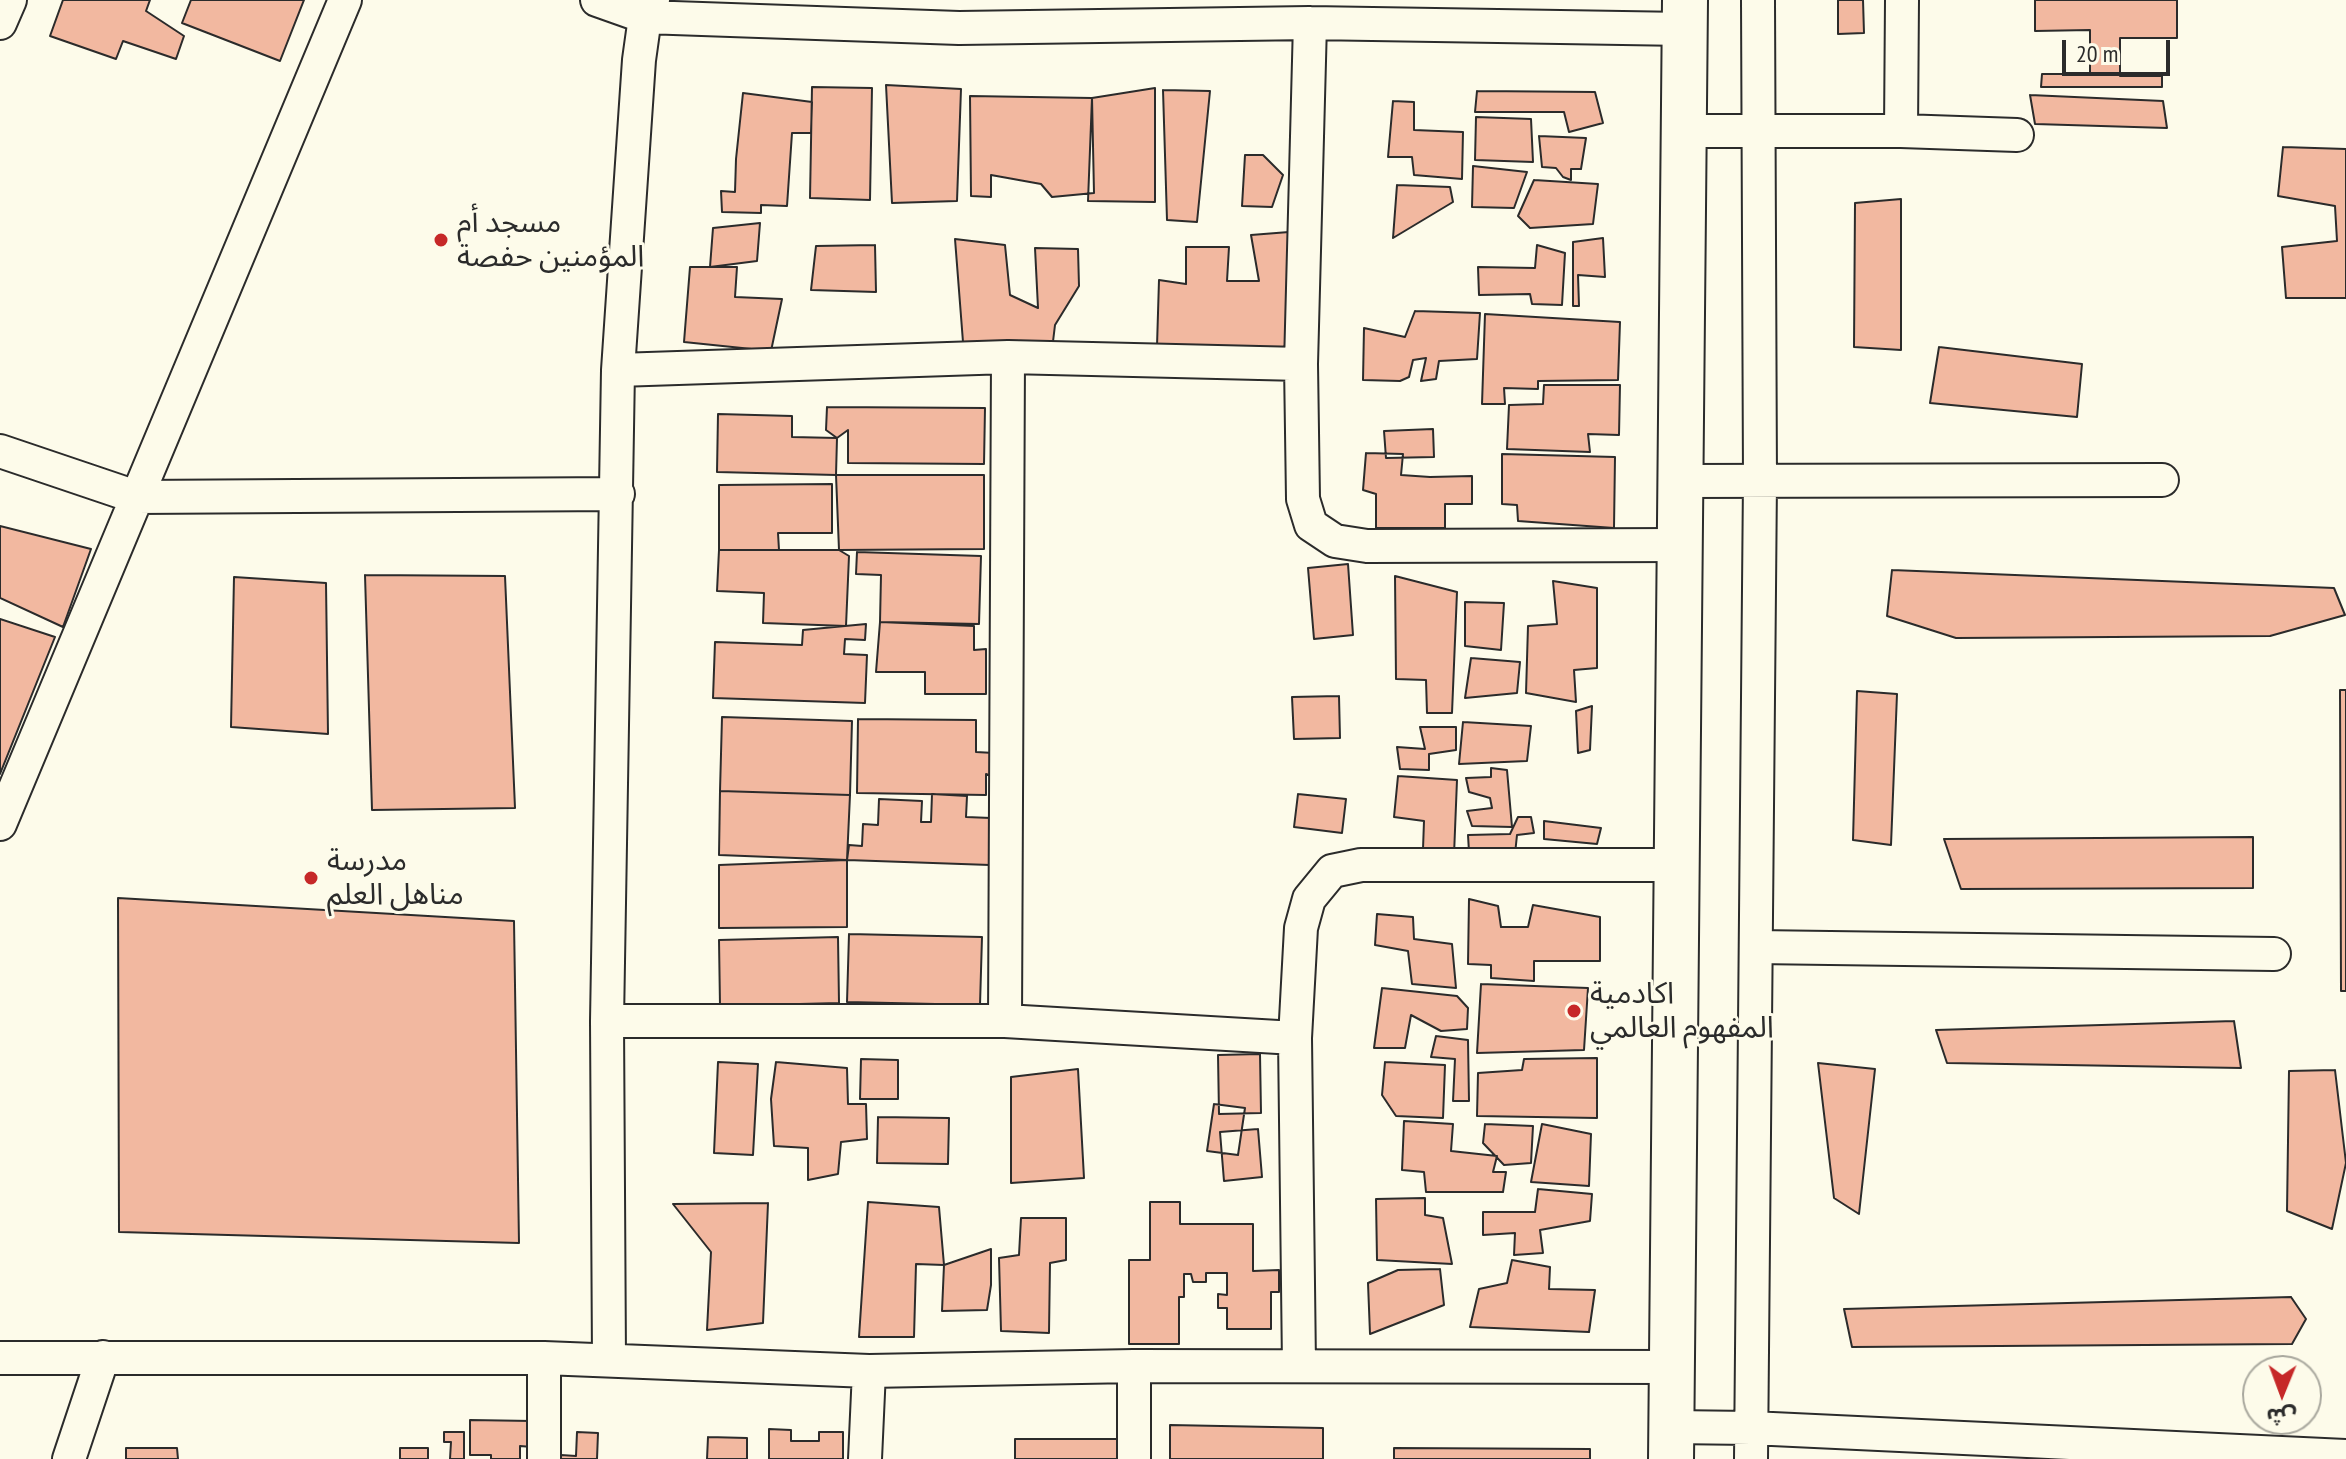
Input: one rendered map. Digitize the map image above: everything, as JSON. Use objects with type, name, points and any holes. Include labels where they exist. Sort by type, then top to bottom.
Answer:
[{"type":"main road","points":[[1671,1443],[1685,15]]},
{"type":"street","points":[[0,23],[10,0]]},
{"type":"street","points":[[0,824],[345,0]]},
{"type":"street","points":[[597,0],[649,8],[1310,23],[1685,15]]},
{"type":"street","points":[[1751,1444],[1760,480],[1758,0]]},
{"type":"street","points":[[1901,131],[1902,0]]},
{"type":"street","points":[[609,1360],[607,1021],[618,370],[638,76],[649,8]]},
{"type":"street","points":[[1310,23],[1301,364],[1303,499],[1311,525],[1335,541],[1367,546],[1680,545]]},
{"type":"street","points":[[1684,131],[1901,131],[2017,135]]},
{"type":"street","points":[[618,370],[1008,357],[1301,364]]},
{"type":"street","points":[[1005,1021],[1008,357]]},
{"type":"street","points":[[0,451],[136,497],[618,494]]},
{"type":"street","points":[[1681,481],[2162,480]]},
{"type":"street","points":[[1299,1366],[1295,1038],[1301,928],[1309,899],[1332,871],[1361,865],[1677,865]]},
{"type":"street","points":[[1756,947],[2274,954]]},
{"type":"street","points":[[607,1021],[1005,1021],[1295,1038]]},
{"type":"street","points":[[69,1459],[103,1357]]},
{"type":"street","points":[[0,1358],[544,1358],[869,1371],[1134,1366],[1671,1367]]},
{"type":"street","points":[[544,1358],[544,1459]]},
{"type":"street","points":[[1134,1366],[1134,1459]]},
{"type":"street","points":[[865,1459],[869,1371]]},
{"type":"street","points":[[1671,1443],[2346,1456]]},
{"type":"building","points":[[63,0],[150,0],[146,11],[184,36],[176,59],[123,41],[116,59],[50,36]]},
{"type":"building","points":[[191,0],[304,0],[280,61],[182,23]]},
{"type":"building","points":[[1838,0],[1863,0],[1864,33],[1838,34]]},
{"type":"building","points":[[2035,0],[2177,0],[2177,38],[2120,38],[2120,76],[2162,76],[2162,87],[2041,87],[2042,74],[2090,74],[2090,30],[2035,31]]},
{"type":"building","points":[[886,85],[961,89],[957,201],[892,203]]},
{"type":"building","points":[[812,87],[872,88],[870,200],[810,198]]},
{"type":"building","points":[[1155,88],[1155,202],[1088,201],[1092,98]]},
{"type":"building","points":[[1163,90],[1210,91],[1197,222],[1167,220]]},
{"type":"building","points":[[1477,91],[1595,92],[1603,123],[1569,132],[1564,112],[1475,112]]},
{"type":"building","points":[[743,93],[812,102],[811,133],[792,133],[787,206],[761,205],[761,213],[722,212],[721,191],[735,192]]},
{"type":"building","points":[[2030,95],[2163,101],[2167,128],[2035,124]]},
{"type":"building","points":[[970,96],[1092,98],[1094,193],[1052,197],[1041,184],[991,175],[991,197],[971,196]]},
{"type":"building","points":[[1393,101],[1414,102],[1414,130],[1463,132],[1462,179],[1414,175],[1412,157],[1388,157]]},
{"type":"building","points":[[1476,117],[1531,119],[1533,162],[1475,160]]},
{"type":"building","points":[[1539,136],[1586,138],[1581,169],[1571,169],[1571,180],[1563,177],[1556,168],[1542,167]]},
{"type":"building","points":[[2283,147],[2346,149],[2346,298],[2286,298],[2282,247],[2337,241],[2335,206],[2278,196]]},
{"type":"building","points":[[1245,155],[1263,155],[1283,175],[1272,207],[1242,206]]},
{"type":"building","points":[[1473,166],[1527,172],[1514,208],[1472,207]]},
{"type":"building","points":[[1534,180],[1598,184],[1593,224],[1530,228],[1518,216]]},
{"type":"building","points":[[1397,185],[1450,187],[1453,202],[1393,238]]},
{"type":"building","points":[[1901,199],[1901,350],[1854,347],[1855,203]]},
{"type":"building","points":[[760,223],[757,261],[710,267],[713,228]]},
{"type":"building","points":[[1289,232],[1288,350],[1157,346],[1159,280],[1186,284],[1186,247],[1229,247],[1227,281],[1259,281],[1251,235]]},
{"type":"building","points":[[1603,238],[1605,277],[1578,275],[1579,306],[1573,306],[1573,242]]},
{"type":"building","points":[[955,239],[1005,245],[1010,295],[1038,308],[1035,248],[1078,249],[1079,286],[1055,325],[1051,358],[963,342]]},
{"type":"building","points":[[875,245],[876,292],[811,290],[816,246]]},
{"type":"building","points":[[1537,245],[1565,253],[1562,305],[1532,304],[1530,294],[1479,295],[1478,267],[1535,268]]},
{"type":"building","points":[[690,267],[737,267],[735,297],[782,299],[771,351],[684,342]]},
{"type":"building","points":[[1415,311],[1480,313],[1477,359],[1439,361],[1436,379],[1421,381],[1426,358],[1413,360],[1409,377],[1400,381],[1363,380],[1364,328],[1405,337]]},
{"type":"building","points":[[1485,314],[1620,322],[1618,380],[1538,381],[1538,389],[1504,388],[1505,404],[1482,404]]},
{"type":"building","points":[[1939,347],[2082,364],[2077,417],[1930,403]]},
{"type":"building","points":[[1544,385],[1620,385],[1619,435],[1588,434],[1590,452],[1507,449],[1509,405],[1543,404]]},
{"type":"building","points":[[827,407],[985,408],[984,464],[848,463],[848,430],[837,438],[826,430]]},
{"type":"building","points":[[718,414],[792,416],[792,437],[837,438],[836,475],[717,472]]},
{"type":"building","points":[[1433,429],[1434,457],[1386,458],[1384,431]]},
{"type":"building","points":[[1366,453],[1403,454],[1401,475],[1472,476],[1472,504],[1445,504],[1445,528],[1376,528],[1376,494],[1363,490]]},
{"type":"building","points":[[1502,454],[1615,457],[1614,528],[1518,521],[1517,505],[1502,504]]},
{"type":"building","points":[[836,475],[984,475],[984,549],[839,550]]},
{"type":"building","points":[[832,484],[832,533],[778,533],[779,550],[719,550],[719,485]]},
{"type":"building","points":[[0,526],[91,549],[63,627],[0,598]]},
{"type":"building","points":[[719,550],[839,550],[849,556],[846,626],[763,623],[764,593],[717,591]]},
{"type":"building","points":[[857,552],[981,556],[979,624],[880,622],[881,575],[856,574]]},
{"type":"building","points":[[1348,564],[1353,635],[1314,639],[1308,568]]},
{"type":"building","points":[[1892,570],[2334,588],[2345,615],[2270,636],[1956,638],[1887,616]]},
{"type":"building","points":[[365,575],[505,576],[515,808],[372,810]]},
{"type":"building","points":[[1395,576],[1457,592],[1452,713],[1427,713],[1426,680],[1396,679]]},
{"type":"building","points":[[234,577],[326,583],[328,734],[231,727]]},
{"type":"building","points":[[1553,581],[1597,588],[1597,668],[1574,670],[1576,702],[1526,693],[1528,626],[1557,624]]},
{"type":"building","points":[[1465,602],[1504,603],[1501,650],[1465,646]]},
{"type":"building","points":[[0,619],[55,637],[0,774]]},
{"type":"building","points":[[880,622],[974,626],[974,650],[986,649],[986,694],[925,694],[925,672],[876,672]]},
{"type":"building","points":[[866,624],[865,640],[845,639],[844,654],[867,655],[865,703],[713,698],[715,642],[802,645],[803,630]]},
{"type":"building","points":[[1471,658],[1520,662],[1517,693],[1465,698]]},
{"type":"building","points":[[2340,690],[2346,690],[2346,991],[2341,991]]},
{"type":"building","points":[[1857,691],[1897,694],[1891,845],[1853,840]]},
{"type":"building","points":[[1339,696],[1340,738],[1294,739],[1292,697]]},
{"type":"building","points":[[1592,706],[1590,750],[1578,753],[1576,711]]},
{"type":"building","points":[[722,717],[852,721],[850,795],[720,791]]},
{"type":"building","points":[[858,719],[976,720],[976,752],[994,753],[994,777],[986,774],[986,795],[857,793]]},
{"type":"building","points":[[1463,722],[1531,726],[1527,761],[1459,764]]},
{"type":"building","points":[[1420,727],[1456,727],[1456,750],[1429,754],[1429,770],[1400,769],[1397,747],[1425,749]]},
{"type":"building","points":[[1491,768],[1507,770],[1512,827],[1472,826],[1467,811],[1492,808],[1490,798],[1469,792],[1466,778],[1491,777]]},
{"type":"building","points":[[1398,776],[1457,780],[1454,855],[1423,849],[1424,821],[1394,817]]},
{"type":"building","points":[[720,791],[850,795],[847,860],[719,855]]},
{"type":"building","points":[[932,794],[967,796],[966,817],[991,818],[990,865],[847,860],[849,845],[862,846],[863,824],[878,825],[879,799],[922,801],[921,822],[931,822]]},
{"type":"building","points":[[1298,794],[1346,799],[1342,833],[1294,827]]},
{"type":"building","points":[[1518,817],[1531,817],[1534,833],[1517,835],[1515,854],[1469,852],[1468,835],[1510,834]]},
{"type":"building","points":[[1544,821],[1601,828],[1597,844],[1544,839]]},
{"type":"building","points":[[2253,837],[2253,888],[1961,889],[1944,839]]},
{"type":"building","points":[[847,860],[847,927],[719,928],[719,865]]},
{"type":"building","points":[[118,898],[514,921],[519,1243],[119,1232]]},
{"type":"building","points":[[1469,899],[1498,906],[1501,927],[1528,927],[1533,905],[1600,917],[1600,961],[1534,961],[1534,981],[1491,978],[1491,965],[1468,964]]},
{"type":"building","points":[[1377,914],[1413,917],[1414,939],[1452,944],[1456,988],[1412,984],[1408,951],[1375,945]]},
{"type":"building","points":[[849,934],[982,937],[980,1005],[847,1002]]},
{"type":"building","points":[[838,937],[839,1003],[720,1006],[719,940]]},
{"type":"building","points":[[1481,984],[1588,988],[1584,1050],[1477,1053]]},
{"type":"building","points":[[1382,988],[1457,996],[1468,1008],[1467,1029],[1441,1031],[1411,1015],[1405,1048],[1374,1048]]},
{"type":"building","points":[[2234,1021],[2241,1068],[1947,1063],[1936,1030]]},
{"type":"building","points":[[1436,1036],[1468,1040],[1469,1101],[1453,1101],[1455,1059],[1431,1057]]},
{"type":"building","points":[[1260,1054],[1261,1113],[1219,1114],[1218,1055]]},
{"type":"building","points":[[1597,1058],[1597,1118],[1477,1116],[1478,1073],[1522,1070],[1524,1059]]},
{"type":"building","points":[[861,1059],[898,1060],[898,1099],[860,1099]]},
{"type":"building","points":[[718,1062],[758,1064],[753,1155],[714,1153]]},
{"type":"building","points":[[776,1062],[847,1068],[848,1104],[866,1104],[867,1139],[841,1142],[838,1174],[808,1180],[808,1148],[774,1146],[771,1099]]},
{"type":"building","points":[[1385,1062],[1445,1065],[1443,1118],[1396,1116],[1382,1095]]},
{"type":"building","points":[[1818,1063],[1875,1069],[1859,1214],[1834,1198]]},
{"type":"building","points":[[1078,1069],[1084,1178],[1011,1183],[1011,1077]]},
{"type":"building","points":[[2335,1070],[2346,1163],[2332,1229],[2287,1211],[2289,1071]]},
{"type":"building","points":[[1214,1104],[1245,1108],[1238,1155],[1207,1151]]},
{"type":"building","points":[[878,1117],[949,1118],[948,1164],[877,1163]]},
{"type":"building","points":[[1404,1121],[1453,1124],[1451,1151],[1497,1156],[1493,1172],[1506,1172],[1503,1192],[1426,1192],[1424,1172],[1402,1170]]},
{"type":"building","points":[[1485,1124],[1533,1126],[1531,1163],[1504,1165],[1483,1143]]},
{"type":"building","points":[[1542,1124],[1591,1134],[1589,1186],[1531,1182]]},
{"type":"building","points":[[1258,1129],[1262,1177],[1224,1181],[1220,1132]]},
{"type":"building","points":[[1538,1189],[1592,1194],[1590,1221],[1540,1230],[1543,1253],[1514,1255],[1515,1233],[1483,1235],[1483,1212],[1535,1212]]},
{"type":"building","points":[[1425,1198],[1425,1215],[1443,1218],[1452,1264],[1377,1260],[1376,1199]]},
{"type":"building","points":[[868,1202],[939,1207],[944,1265],[916,1264],[914,1337],[859,1337]]},
{"type":"building","points":[[1150,1202],[1180,1202],[1180,1224],[1253,1224],[1253,1271],[1279,1270],[1279,1292],[1271,1292],[1271,1329],[1227,1329],[1227,1308],[1218,1308],[1218,1294],[1227,1295],[1227,1273],[1206,1273],[1206,1282],[1193,1282],[1191,1274],[1184,1274],[1184,1297],[1179,1297],[1179,1344],[1129,1344],[1129,1260],[1150,1260]]},
{"type":"building","points":[[768,1203],[763,1323],[707,1330],[711,1252],[673,1204]]},
{"type":"building","points":[[1021,1218],[1066,1218],[1066,1260],[1050,1263],[1049,1333],[1001,1331],[999,1258],[1019,1255]]},
{"type":"building","points":[[991,1249],[987,1310],[942,1311],[944,1265]]},
{"type":"building","points":[[1512,1260],[1550,1267],[1549,1289],[1595,1290],[1589,1332],[1470,1327],[1479,1289],[1507,1283]]},
{"type":"building","points":[[1440,1269],[1444,1305],[1370,1334],[1368,1283],[1398,1270]]},
{"type":"building","points":[[2291,1297],[2306,1319],[2292,1344],[1852,1347],[1844,1309]]},
{"type":"building","points":[[470,1420],[532,1421],[532,1447],[520,1446],[520,1459],[470,1455]]},
{"type":"building","points":[[1170,1425],[1323,1428],[1323,1459],[1170,1459]]},
{"type":"building","points":[[769,1429],[791,1430],[791,1441],[819,1441],[819,1432],[843,1432],[843,1459],[769,1459]]},
{"type":"building","points":[[444,1432],[464,1432],[464,1459],[450,1459],[451,1442],[444,1442]]},
{"type":"building","points":[[577,1432],[598,1433],[597,1459],[561,1459],[561,1455],[576,1456]]},
{"type":"building","points":[[708,1437],[747,1438],[747,1459],[707,1459]]},
{"type":"building","points":[[1015,1439],[1127,1439],[1127,1459],[1015,1459]]},
{"type":"building","points":[[126,1448],[177,1448],[178,1459],[126,1459]]},
{"type":"building","points":[[400,1448],[428,1448],[428,1459],[400,1459]]},
{"type":"building","points":[[1394,1448],[1590,1449],[1590,1459],[1394,1459]]},
{"type":"place","name":"مسجد أم المؤمنين حفصة","points":[[441,240]]},
{"type":"place","name":"مدرسة مناهل العلم","points":[[311,878]]},
{"type":"place","name":"اكادمية المفهوم العالمي","points":[[1574,1011]]}]
